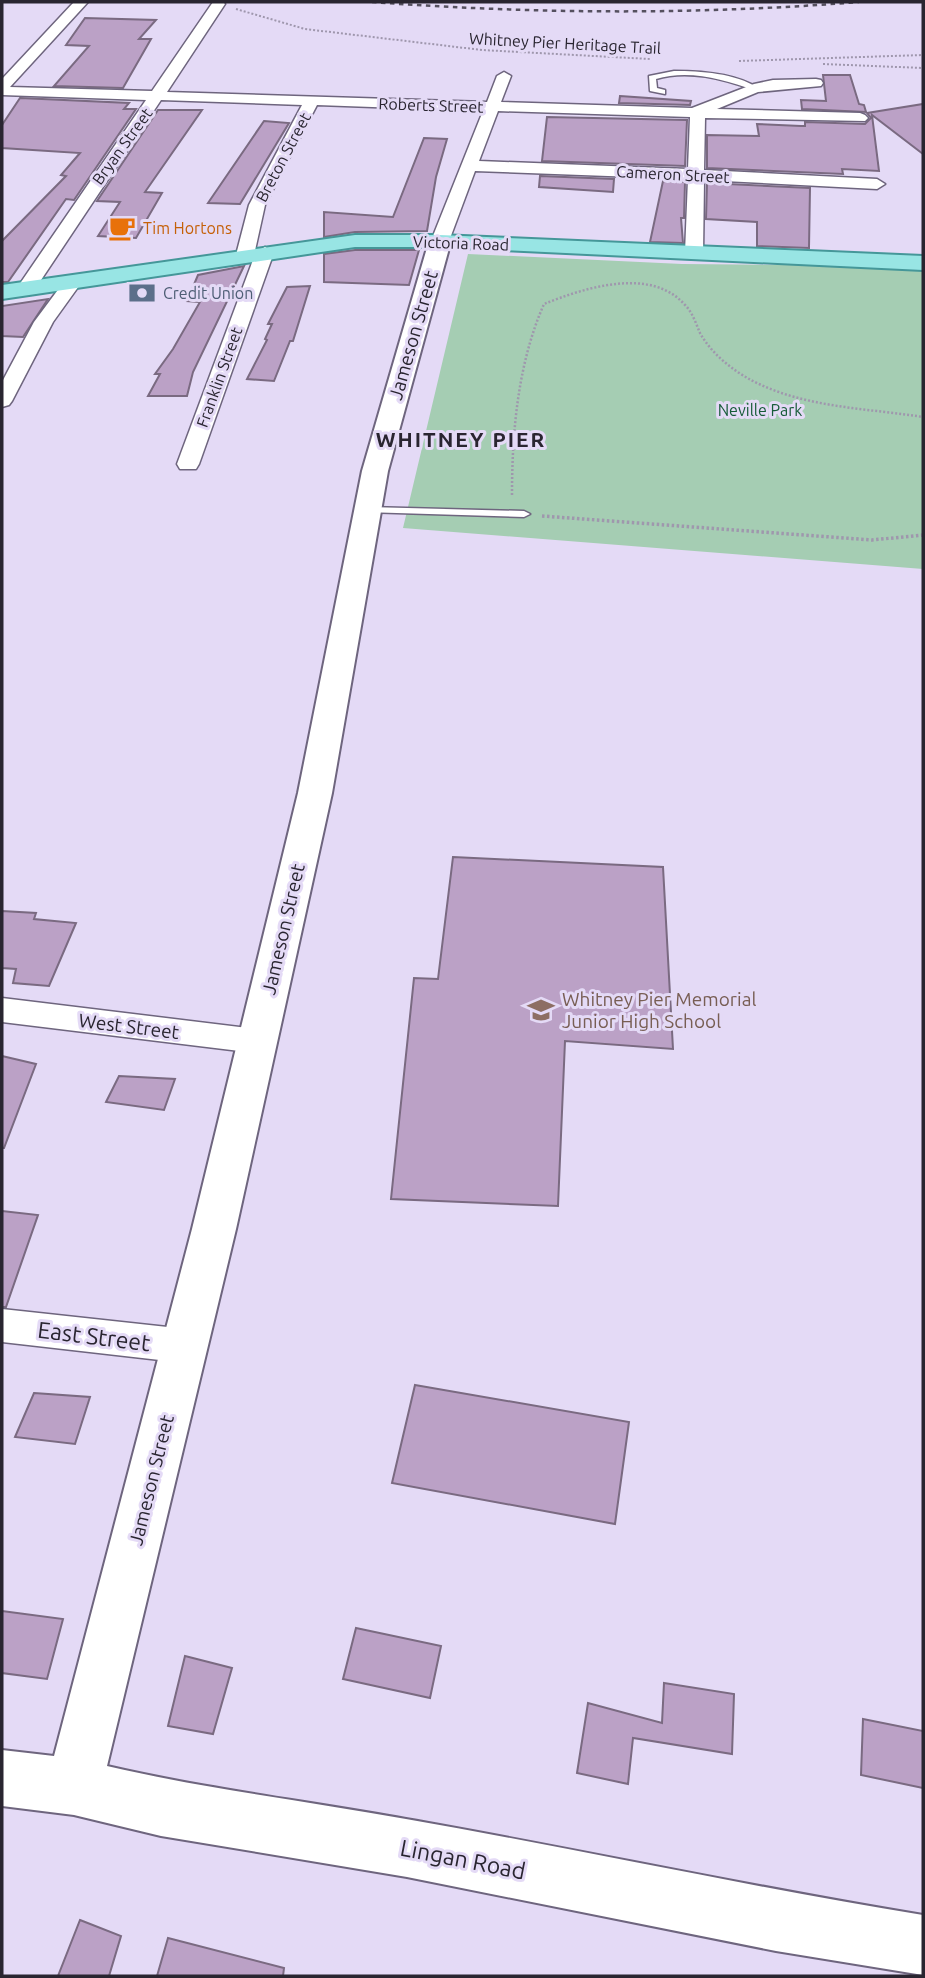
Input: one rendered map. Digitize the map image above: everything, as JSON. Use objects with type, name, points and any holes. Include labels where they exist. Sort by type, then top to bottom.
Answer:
[{"type":"main road","name":"Victoria Road","points":[[2,292],[335,242],[440,241],[923,263]]},
{"type":"street","points":[[2,89],[81,2]]},
{"type":"street","name":"Bryan Street","points":[[26,288],[82,201],[160,94],[218,4]]},
{"type":"street","name":"Jameson Street","points":[[74,1787],[186,1346],[315,793],[375,471],[440,241],[503,76]]},
{"type":"street","points":[[694,254],[698,111],[754,88],[773,84],[816,83]]},
{"type":"street","name":"Roberts Street","points":[[2,89],[860,118]]},
{"type":"street","name":"Breton Street","points":[[255,253],[257,205],[312,101]]},
{"type":"street","name":"Cameron Street","points":[[469,166],[570,168],[877,184]]},
{"type":"street","name":"Franklin Street","points":[[188,464],[255,253]]},
{"type":"street","points":[[2,401],[44,322],[72,283]]},
{"type":"street","name":"West Street","points":[[2,1010],[256,1041]]},
{"type":"street","name":"East Street","points":[[2,1325],[186,1346]]},
{"type":"street","name":"Lingan Road","points":[[2,1778],[74,1787],[161,1807],[407,1848],[776,1921],[923,1945]]},
{"type":"lane","points":[[662,92],[653,89],[652,78],[671,73],[734,79],[754,88]]},
{"type":"lane","points":[[368,510],[524,514]]},
{"type":"path","name":"Whitney Pier Heritage Trail","points":[[218,4],[305,29],[482,50],[653,59]]},
{"type":"path","points":[[731,61],[923,55]]},
{"type":"path","points":[[757,61],[923,68]]},
{"type":"path","points":[[923,417],[820,404],[788,395],[751,380],[727,363],[705,341],[687,307],[672,290],[621,284],[590,287],[544,304],[534,323],[522,378],[511,495],[524,514],[872,540],[923,535]]},
{"type":"green space","name":"Neville Park","points":[[468,254],[682,264],[923,266],[923,569],[403,528]]},
{"type":"building","points":[[85,18],[156,20],[139,39],[151,39],[123,88],[54,86],[89,46],[66,45]]},
{"type":"building","points":[[823,75],[850,75],[859,104],[864,105],[866,112],[802,109],[801,100],[826,101]]},
{"type":"building","points":[[620,96],[691,101],[690,105],[619,103]]},
{"type":"building","points":[[20,98],[129,103],[124,109],[136,109],[74,200],[66,199],[8,282],[2,282],[2,241],[66,176],[61,175],[80,153],[2,148],[2,125]]},
{"type":"building","points":[[923,104],[923,154],[872,115],[879,171],[842,169],[843,174],[707,168],[707,135],[759,136],[757,124],[865,124],[871,118],[867,113]]},
{"type":"building","points":[[158,110],[202,110],[145,192],[162,193],[136,238],[98,236],[120,202],[97,201]]},
{"type":"building","points":[[547,117],[687,120],[685,166],[542,161]]},
{"type":"building","points":[[264,121],[289,123],[240,204],[208,203]]},
{"type":"building","points":[[424,138],[447,139],[436,177],[427,231],[355,232],[324,237],[324,212],[393,217]]},
{"type":"building","points":[[540,176],[614,179],[613,192],[539,187]]},
{"type":"building","points":[[663,181],[685,182],[684,218],[681,218],[683,243],[650,242]]},
{"type":"building","points":[[707,183],[810,188],[809,248],[757,246],[757,222],[706,219]]},
{"type":"building","points":[[355,250],[419,250],[409,285],[324,282],[324,254]]},
{"type":"building","points":[[244,266],[193,372],[187,396],[148,396],[160,374],[155,374],[200,302],[187,301],[198,275]]},
{"type":"building","points":[[310,286],[293,341],[290,341],[274,381],[247,379],[267,340],[265,339],[272,324],[268,324],[287,287]]},
{"type":"building","points":[[48,299],[23,337],[2,336],[2,306]]},
{"type":"building","name":"Whitney Pier Memorial Junior High School","points":[[453,857],[663,867],[673,1049],[565,1041],[558,1206],[391,1199],[414,978],[438,979]]},
{"type":"building","points":[[2,911],[36,913],[34,919],[76,923],[49,986],[13,983],[16,969],[2,968]]},
{"type":"building","points":[[2,1056],[36,1064],[4,1148],[2,1148]]},
{"type":"building","points":[[119,1076],[175,1079],[164,1110],[106,1102]]},
{"type":"building","points":[[2,1211],[38,1215],[6,1307],[2,1307]]},
{"type":"building","points":[[415,1385],[629,1422],[615,1524],[392,1483]]},
{"type":"building","points":[[34,1393],[90,1397],[75,1444],[15,1437]]},
{"type":"building","points":[[2,1611],[63,1619],[47,1679],[2,1673]]},
{"type":"building","points":[[356,1628],[441,1646],[430,1698],[343,1679]]},
{"type":"building","points":[[185,1656],[232,1668],[213,1734],[168,1726]]},
{"type":"building","points":[[664,1683],[734,1694],[732,1754],[633,1738],[628,1784],[577,1773],[588,1703],[662,1723]]},
{"type":"building","points":[[863,1719],[923,1731],[923,1788],[861,1775]]},
{"type":"building","points":[[80,1920],[121,1936],[109,1976],[58,1976]]},
{"type":"building","points":[[168,1938],[284,1968],[283,1976],[157,1976]]},
{"type":"railway","points":[[372,2],[555,11],[676,11],[859,2]]},
{"type":"place","name":"Tim Hortons","points":[[122,228]]},
{"type":"place","name":"Credit Union","points":[[142,293]]},
{"type":"place","name":"Whitney Pier Memorial Junior High School","points":[[541,1010]]},
{"type":"district","name":"WHITNEY PIER","points":[[461,439]]}]
